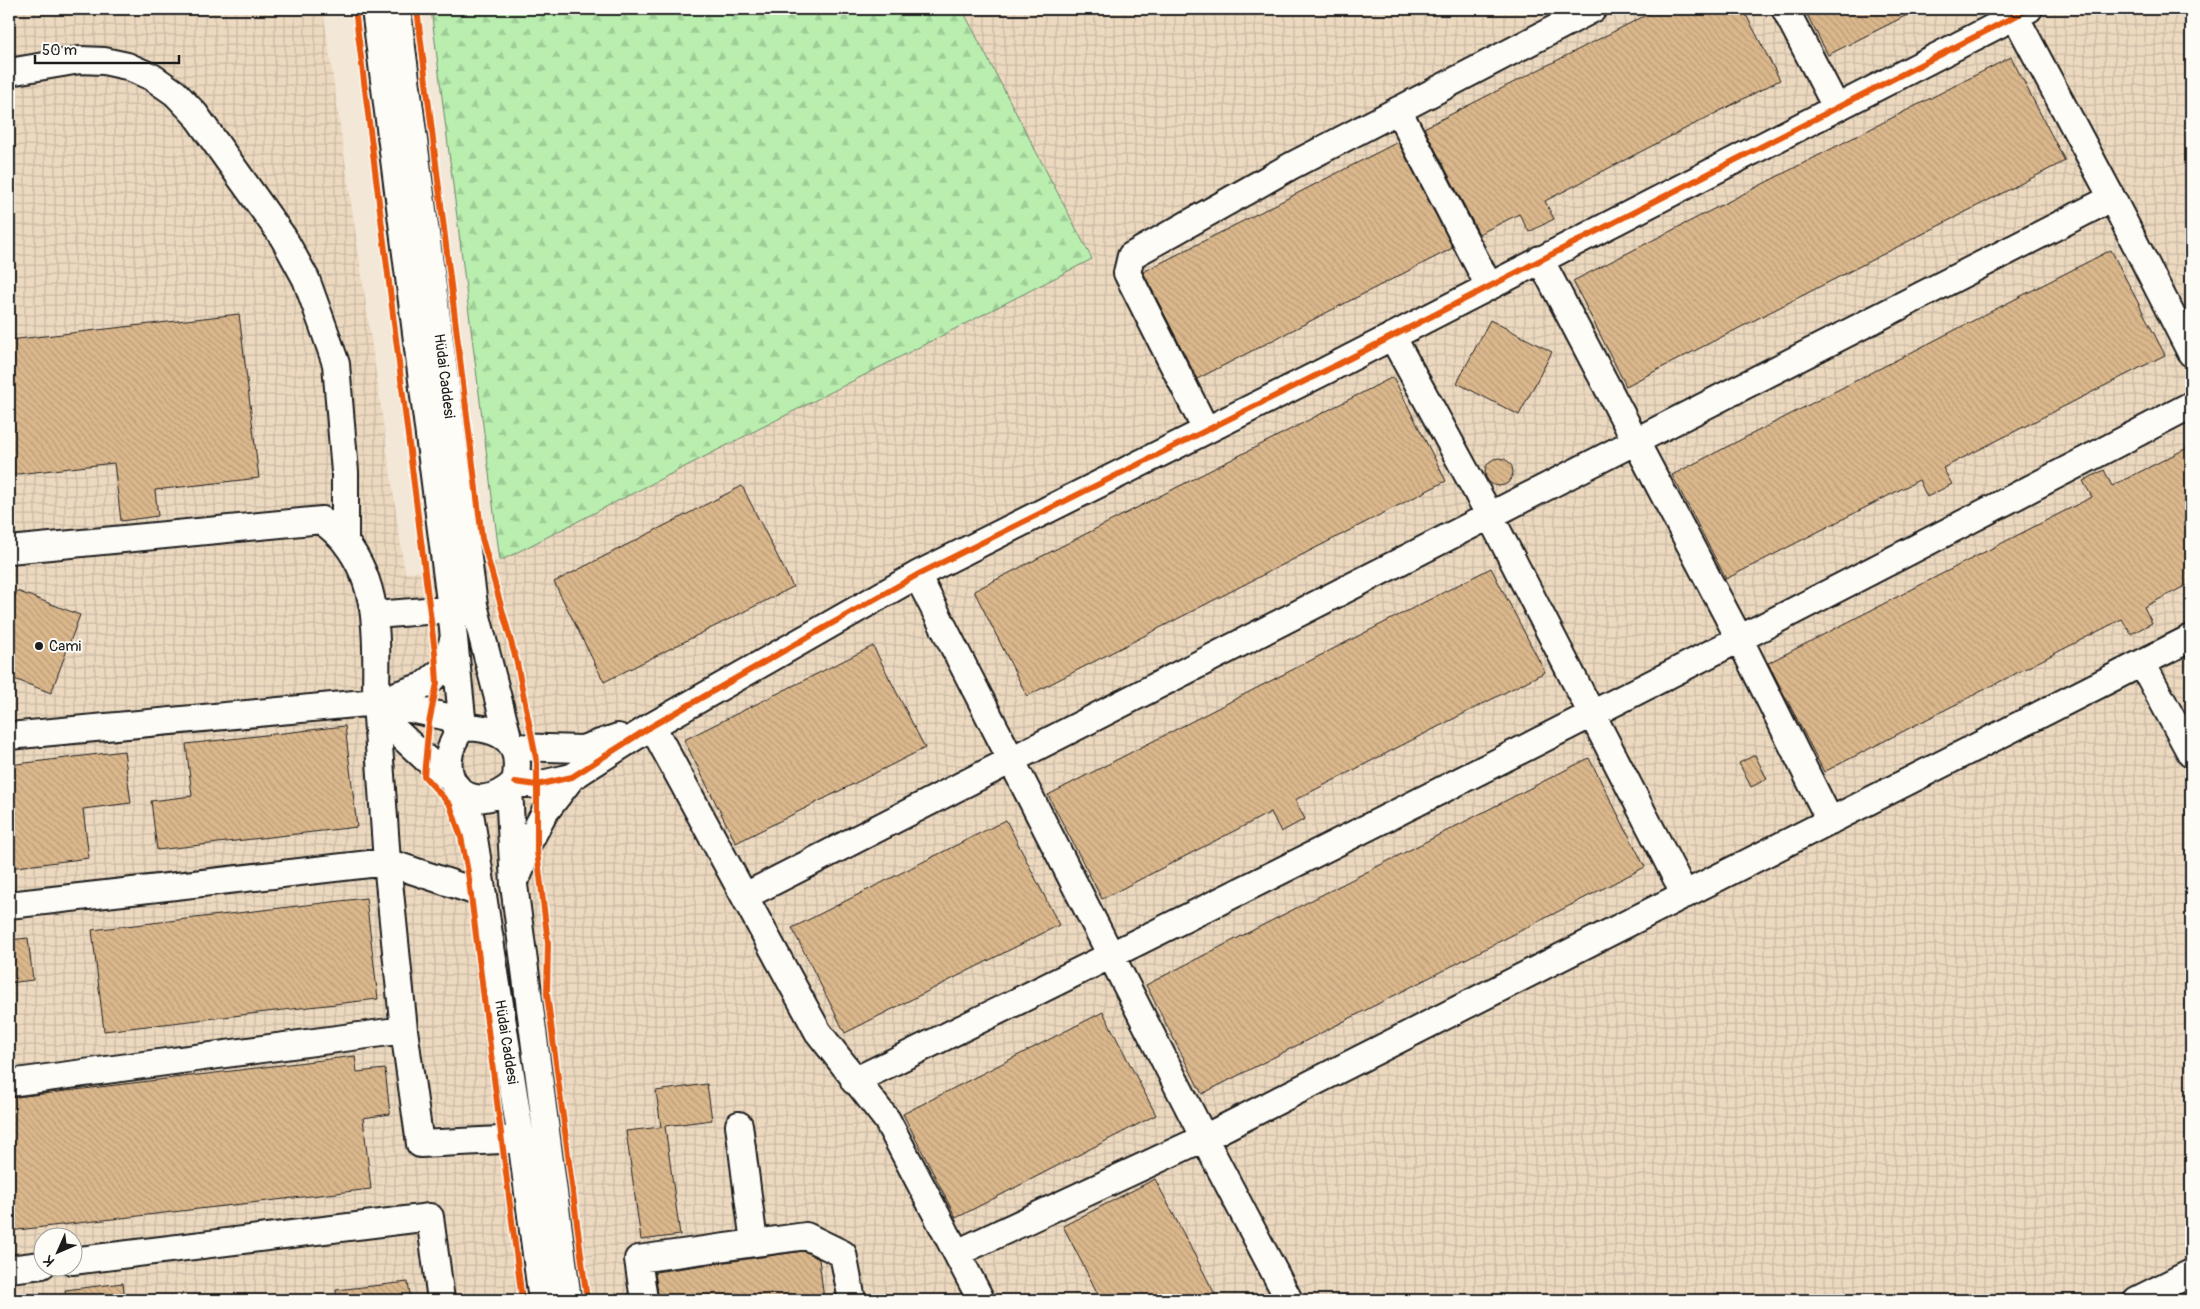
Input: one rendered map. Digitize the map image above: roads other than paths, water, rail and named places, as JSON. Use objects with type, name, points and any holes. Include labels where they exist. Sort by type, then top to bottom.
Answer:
[{"type":"street","name":"Hüdai Caddesi","points":[[375,9],[451,609],[461,729]]},
{"type":"street","name":"Hüdai Caddesi","points":[[397,9],[474,605],[511,744]]},
{"type":"street","points":[[1206,430],[1127,273],[1131,256],[1282,171],[1593,9]]},
{"type":"street","points":[[1785,9],[1836,107]]},
{"type":"street","points":[[512,785],[537,785],[572,777],[652,726],[917,575],[1392,336],[2022,12],[2112,198],[2191,353]]},
{"type":"street","points":[[9,72],[80,60],[104,61],[127,66],[152,77],[175,93],[195,114],[283,238],[306,279],[336,364],[345,472],[345,542]]},
{"type":"street","points":[[1398,110],[1489,286]]},
{"type":"street","points":[[745,896],[2112,198]]},
{"type":"street","points":[[1540,259],[1739,638],[1830,821]]},
{"type":"street","points":[[1392,336],[1490,516],[1685,894]]},
{"type":"street","points":[[854,1080],[1112,956],[1739,638],[2191,405]]},
{"type":"street","points":[[9,550],[322,520],[345,542],[366,576],[377,628],[377,708],[387,862],[404,1030],[420,1144],[521,1139]]},
{"type":"street","points":[[917,575],[1204,1138],[1289,1300]]},
{"type":"street","points":[[375,615],[451,609]]},
{"type":"street","points":[[377,708],[422,686],[445,668],[454,637]]},
{"type":"street","points":[[957,1253],[1204,1138],[2191,638]]},
{"type":"street","points":[[2142,663],[2191,754]]},
{"type":"street","points":[[9,736],[377,708],[448,717],[461,729],[489,730],[500,734],[511,744],[518,760],[512,785],[501,794],[483,799],[464,794],[454,783],[426,760],[377,708]]},
{"type":"street","points":[[511,744],[582,749],[652,726]]},
{"type":"street","points":[[652,726],[818,1032],[887,1120],[981,1300]]},
{"type":"street","points":[[454,783],[448,769],[449,749],[461,729]]},
{"type":"street","points":[[514,885],[528,844],[545,812],[572,777]]},
{"type":"street","name":"Hüdai Caddesi","points":[[454,783],[471,819],[521,1139],[542,1300]]},
{"type":"street","name":"Hüdai Caddesi","points":[[512,785],[514,885],[568,1300]]},
{"type":"street","points":[[9,905],[387,862],[483,894]]},
{"type":"street","points":[[9,1083],[404,1030]]},
{"type":"street","points":[[739,1125],[754,1243]]},
{"type":"street","points":[[82,1260],[430,1217],[441,1300]]},
{"type":"street","points":[[644,1300],[638,1259],[806,1236],[843,1254],[852,1300]]},
{"type":"street","points":[[9,1269],[32,1266]]},
{"type":"street","points":[[2137,1300],[2191,1273]]},
{"type":"place","name":"Cami","points":[[39,646]]}]
